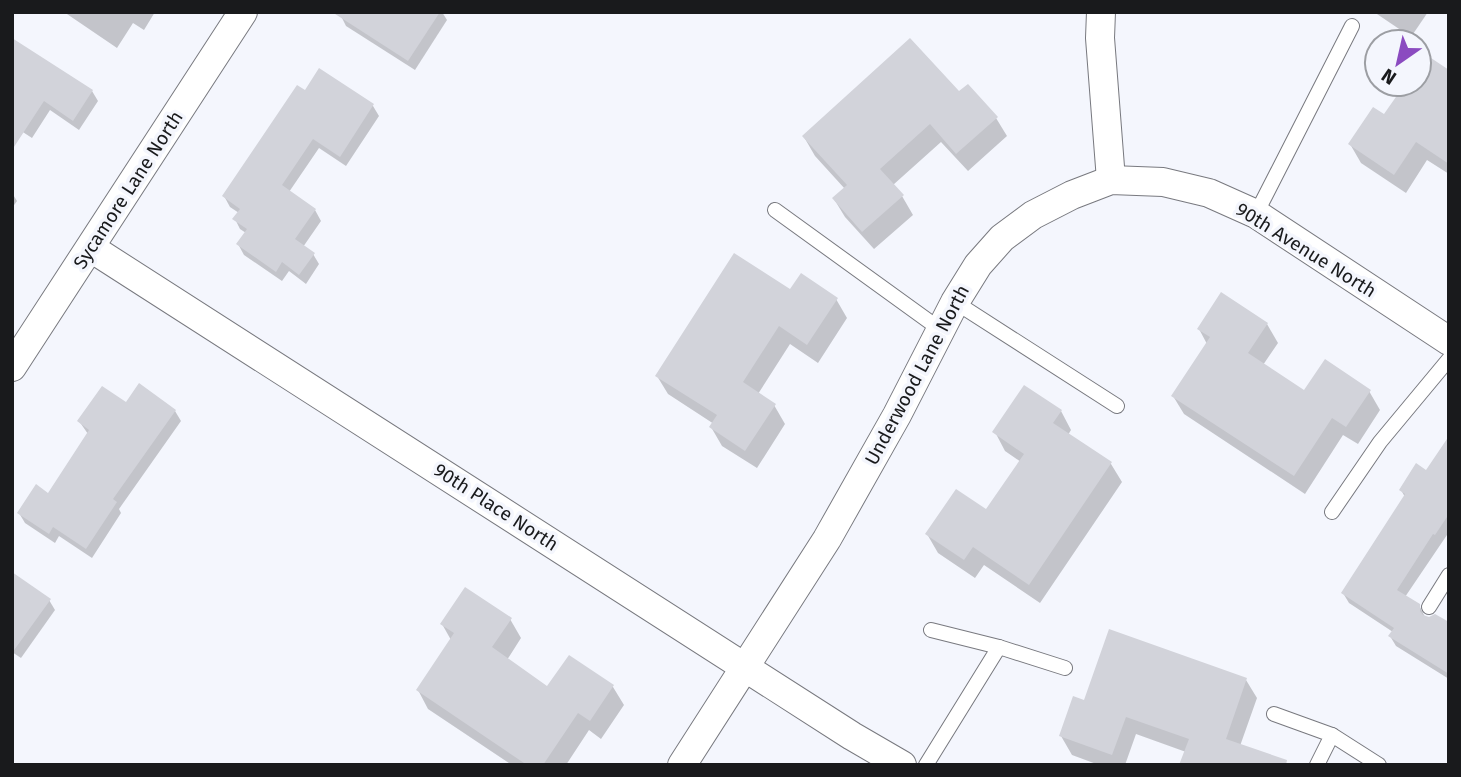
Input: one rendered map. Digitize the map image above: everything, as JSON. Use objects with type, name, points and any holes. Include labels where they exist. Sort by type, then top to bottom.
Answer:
[{"type":"street","name":"Sycamore Lane North","points":[[12,367],[243,12]]},
{"type":"street","points":[[1101,12],[1100,38],[1111,180]]},
{"type":"street","name":"90th Avenue North","points":[[1111,180],[1163,182],[1209,193],[1256,214],[1449,341]]},
{"type":"street","name":"Underwood Lane North","points":[[682,765],[827,539],[955,302],[978,265],[1002,238],[1043,210],[1111,180]]},
{"type":"street","name":"90th Place North","points":[[91,247],[852,736],[902,765]]},
{"type":"lane","points":[[1256,214],[1352,26]]},
{"type":"lane","points":[[775,210],[941,330]]},
{"type":"lane","points":[[955,302],[1117,406]]},
{"type":"lane","points":[[1332,512],[1380,442],[1449,359]]},
{"type":"lane","points":[[1429,607],[1449,575]]},
{"type":"lane","points":[[931,629],[1065,668]]},
{"type":"lane","points":[[926,765],[999,647]]},
{"type":"lane","points":[[1274,714],[1332,735],[1379,765]]},
{"type":"lane","points":[[1317,765],[1332,735]]},
{"type":"building","points":[[332,12],[440,12],[408,61]]},
{"type":"building","points":[[12,38],[93,90],[73,121],[44,101],[12,150]]},
{"type":"building","points":[[910,38],[959,91],[968,84],[998,117],[956,154],[930,124],[880,169],[904,195],[862,232],[832,198],[847,185],[802,136]]},
{"type":"building","points":[[1433,59],[1449,70],[1449,164],[1416,142],[1394,175],[1348,144],[1373,107],[1384,114],[1395,98],[1433,98]]},
{"type":"building","points":[[319,68],[374,104],[340,157],[313,139],[282,185],[316,209],[295,239],[315,253],[299,275],[282,262],[276,272],[236,244],[247,229],[232,219],[240,209],[222,196],[297,85],[305,90]]},
{"type":"building","points":[[734,253],[790,289],[801,273],[838,298],[807,345],[779,326],[743,382],[776,404],[745,451],[709,427],[717,415],[655,376]]},
{"type":"building","points":[[1221,292],[1268,323],[1248,353],[1304,390],[1325,359],[1371,390],[1346,427],[1332,418],[1294,476],[1171,396],[1210,337],[1197,329]]},
{"type":"building","points":[[139,383],[176,410],[113,499],[117,502],[86,549],[53,527],[49,534],[17,513],[36,484],[48,493],[89,430],[77,421],[102,386],[126,402]]},
{"type":"building","points":[[1024,385],[1062,410],[1053,423],[1112,462],[1029,585],[973,547],[964,560],[925,534],[956,489],[986,509],[1024,454],[992,432]]},
{"type":"building","points":[[1449,436],[1449,514],[1397,590],[1420,604],[1423,615],[1429,617],[1435,614],[1449,622],[1449,674],[1388,636],[1394,628],[1341,593],[1405,494],[1399,490],[1416,463],[1426,470]]},
{"type":"building","points":[[12,572],[51,599],[12,653]]},
{"type":"building","points":[[465,587],[512,618],[492,647],[547,686],[569,655],[614,685],[590,721],[578,713],[543,765],[527,765],[416,690],[454,633],[440,624]]},
{"type":"building","points":[[1109,629],[1247,678],[1226,739],[1287,760],[1286,765],[1179,765],[1189,739],[1126,717],[1112,755],[1059,736],[1073,696],[1084,700]]}]
